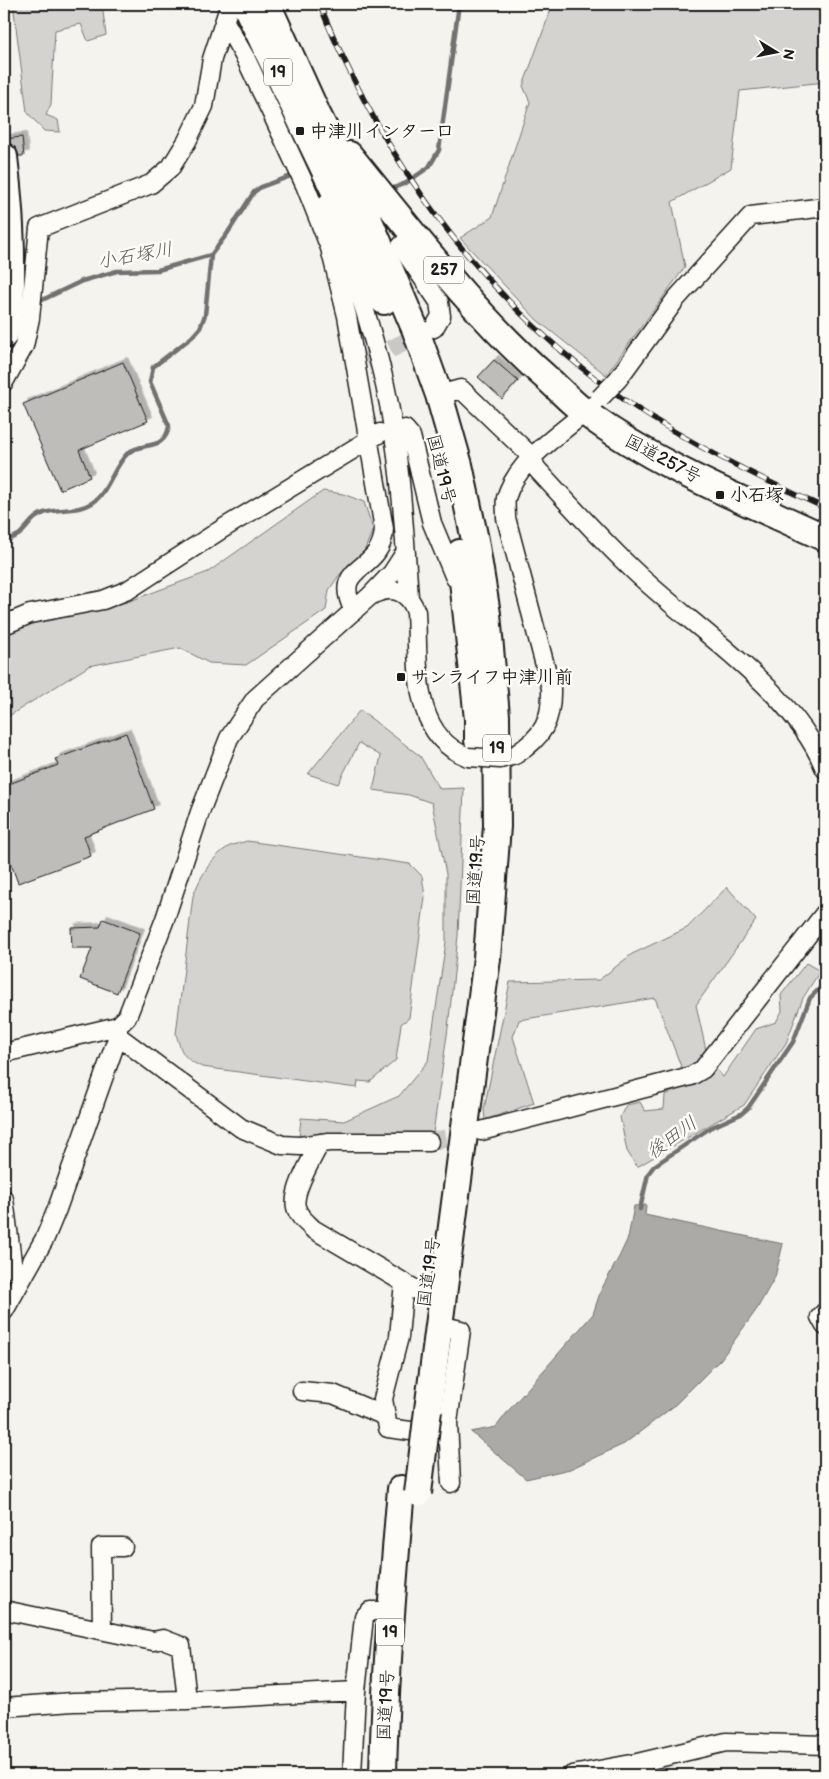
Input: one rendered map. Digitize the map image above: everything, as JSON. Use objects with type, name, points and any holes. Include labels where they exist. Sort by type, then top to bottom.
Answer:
[{"type":"highway","name":"国道19号","points":[[245,4],[348,219],[399,334],[422,400],[443,473],[459,547],[468,619],[478,719],[480,829],[470,960],[415,1288],[419,1408]]},
{"type":"highway","name":"国道19号","points":[[267,4],[317,114],[362,204],[400,246],[416,331],[439,395],[459,465],[475,540],[488,614],[496,716],[498,826],[487,958],[439,1324],[419,1408],[410,1491],[391,1611],[383,1775]]},
{"type":"highway","points":[[230,13],[260,36]]},
{"type":"highway","name":"257","points":[[317,114],[331,125],[400,246],[525,360],[593,405]]},
{"type":"highway","points":[[4,157],[10,218],[11,289],[9,320],[4,335]]},
{"type":"highway","name":"国道257号","points":[[593,405],[620,436],[678,470],[825,538]]},
{"type":"highway","name":"国道19号","points":[[399,1775],[400,1722],[408,1597],[410,1491]]},
{"type":"street","points":[[230,4],[230,13],[246,58],[318,216],[330,248],[361,363],[374,436],[384,538],[378,552],[352,574],[348,580],[346,595],[354,611]]},
{"type":"street","points":[[4,382],[24,346],[30,318],[38,228],[151,184],[171,167],[187,141],[204,106],[212,59],[230,13]]},
{"type":"street","points":[[310,140],[309,156],[341,238],[374,341],[386,386],[397,466],[408,597],[416,612],[422,702],[428,720],[438,736],[448,747],[468,757],[500,759],[515,755],[528,747],[539,736],[548,720],[551,704],[551,688],[547,671],[506,518],[506,499],[514,482],[532,457],[593,405],[618,379],[676,299],[751,216],[825,207]]},
{"type":"street","points":[[400,246],[439,302],[441,316],[434,328]]},
{"type":"street","points":[[439,395],[461,389],[532,457],[536,468],[628,566],[768,687],[804,730],[825,769]]},
{"type":"street","points":[[404,429],[412,436],[432,523],[453,569],[468,619]]},
{"type":"street","points":[[4,625],[30,614],[103,600],[128,590],[374,436]]},
{"type":"street","points":[[4,1311],[45,1238],[57,1209],[118,1031],[127,1017],[165,919],[200,812],[228,738],[255,699],[370,596],[392,573],[405,553]]},
{"type":"street","points":[[370,596],[386,590],[401,592],[408,597]]},
{"type":"street","points":[[481,1131],[691,1076],[703,1069],[825,913]]},
{"type":"street","points":[[4,1053],[118,1031],[241,1128],[282,1145],[429,1142]]},
{"type":"street","points":[[320,1143],[295,1194],[296,1206],[300,1216],[313,1229],[415,1288],[399,1337],[383,1399],[388,1428],[448,1436]]},
{"type":"street","points":[[4,1199],[13,1268],[23,1277]]},
{"type":"street","points":[[825,1312],[820,1317],[825,1326]]},
{"type":"street","points":[[439,1324],[461,1330],[448,1422],[451,1483]]},
{"type":"street","points":[[302,1391],[333,1394],[385,1416]]},
{"type":"street","points":[[102,1630],[101,1547],[123,1547]]},
{"type":"street","points":[[4,1610],[153,1641],[163,1639],[181,1646],[187,1700]]},
{"type":"street","points":[[352,1775],[356,1691],[364,1616],[370,1611],[391,1611]]},
{"type":"street","points":[[4,1707],[73,1702],[187,1700],[356,1691]]},
{"type":"street","points":[[572,1775],[637,1763],[726,1742],[825,1746]]},
{"type":"shaded area","points":[[13,4],[102,4],[106,35],[88,41],[81,24],[55,30],[51,104],[46,115],[58,120],[60,132],[44,131],[27,112]]},
{"type":"shaded area","points":[[553,4],[825,4],[825,82],[740,91],[731,168],[672,202],[685,267],[606,375],[537,320],[460,238],[492,217],[530,102],[523,86]]},
{"type":"shaded area","points":[[323,491],[343,494],[364,502],[373,529],[362,557],[340,574],[329,590],[326,610],[246,665],[209,663],[180,648],[89,666],[4,719],[4,633],[28,619],[127,602],[208,572]]},
{"type":"shaded area","points":[[360,710],[420,756],[440,789],[464,788],[458,936],[448,1028],[433,1133],[299,1138],[301,1118],[344,1121],[399,1096],[428,1061],[446,942],[446,874],[432,803],[409,795],[373,790],[381,756],[359,743],[338,784],[308,774]]},
{"type":"shaded area","points":[[247,841],[410,864],[422,876],[425,897],[409,1018],[401,1024],[396,1060],[370,1082],[358,1081],[357,1088],[202,1067],[184,1055],[176,1034],[193,896],[202,875],[216,857],[230,846]]},
{"type":"shaded area","points":[[727,887],[756,920],[696,1005],[708,1059],[723,1077],[756,1029],[776,1022],[782,1011],[781,995],[806,963],[820,971],[803,998],[786,1043],[744,1105],[637,1167],[627,1151],[620,1117],[626,1105],[640,1102],[645,1111],[664,1109],[665,1095],[688,1085],[655,998],[519,1020],[513,1037],[534,1103],[485,1120],[484,1109],[510,982],[599,980],[632,954],[687,928]]},
{"type":"shaded area","points":[[646,1205],[645,1215],[783,1244],[775,1277],[757,1309],[721,1359],[674,1406],[624,1444],[570,1469],[526,1479],[471,1432],[496,1427],[593,1314],[601,1290],[628,1238],[634,1206]]},
{"type":"building","points":[[22,137],[24,156],[19,156],[16,148],[4,142],[4,139]]},
{"type":"building","points":[[494,360],[518,381],[502,399],[478,377]]},
{"type":"building","points":[[123,362],[148,421],[79,450],[90,477],[60,490],[23,404]]},
{"type":"building","points":[[126,733],[154,809],[84,836],[91,856],[18,883],[4,845],[4,786],[58,765],[55,759]]},
{"type":"building","points":[[103,919],[140,933],[117,993],[80,979],[92,948],[72,948],[71,928],[100,927]]},
{"type":"waterway","points":[[391,189],[406,183],[429,167],[439,150],[459,4]]},
{"type":"waterway","points":[[4,541],[15,537],[40,515],[81,508],[92,503],[98,499],[118,465],[128,453],[134,449],[152,445],[163,440],[169,426],[150,382],[153,367],[192,337],[200,328],[205,315],[211,255],[254,192],[261,187],[291,176]]},
{"type":"waterway","name":"小石塚川","points":[[38,302],[82,281],[117,271],[158,270],[211,255]]},
{"type":"waterway","name":"後田川","points":[[640,1209],[648,1174],[654,1166],[710,1128],[741,1114],[748,1108],[793,1042],[810,998],[825,983]]},
{"type":"tunnel","points":[[366,361],[426,332]]},
{"type":"tunnel","points":[[429,1142],[472,1133]]},
{"type":"railway","points":[[320,4],[354,80],[379,127],[407,173],[471,259],[507,299],[545,336],[586,371],[629,403],[701,447],[825,508]]},
{"type":"place","name":"中津川インター口","points":[[300,131]]},
{"type":"place","name":"小石塚","points":[[720,495]]},
{"type":"place","name":"サンライフ中津川前","points":[[401,677]]}]
